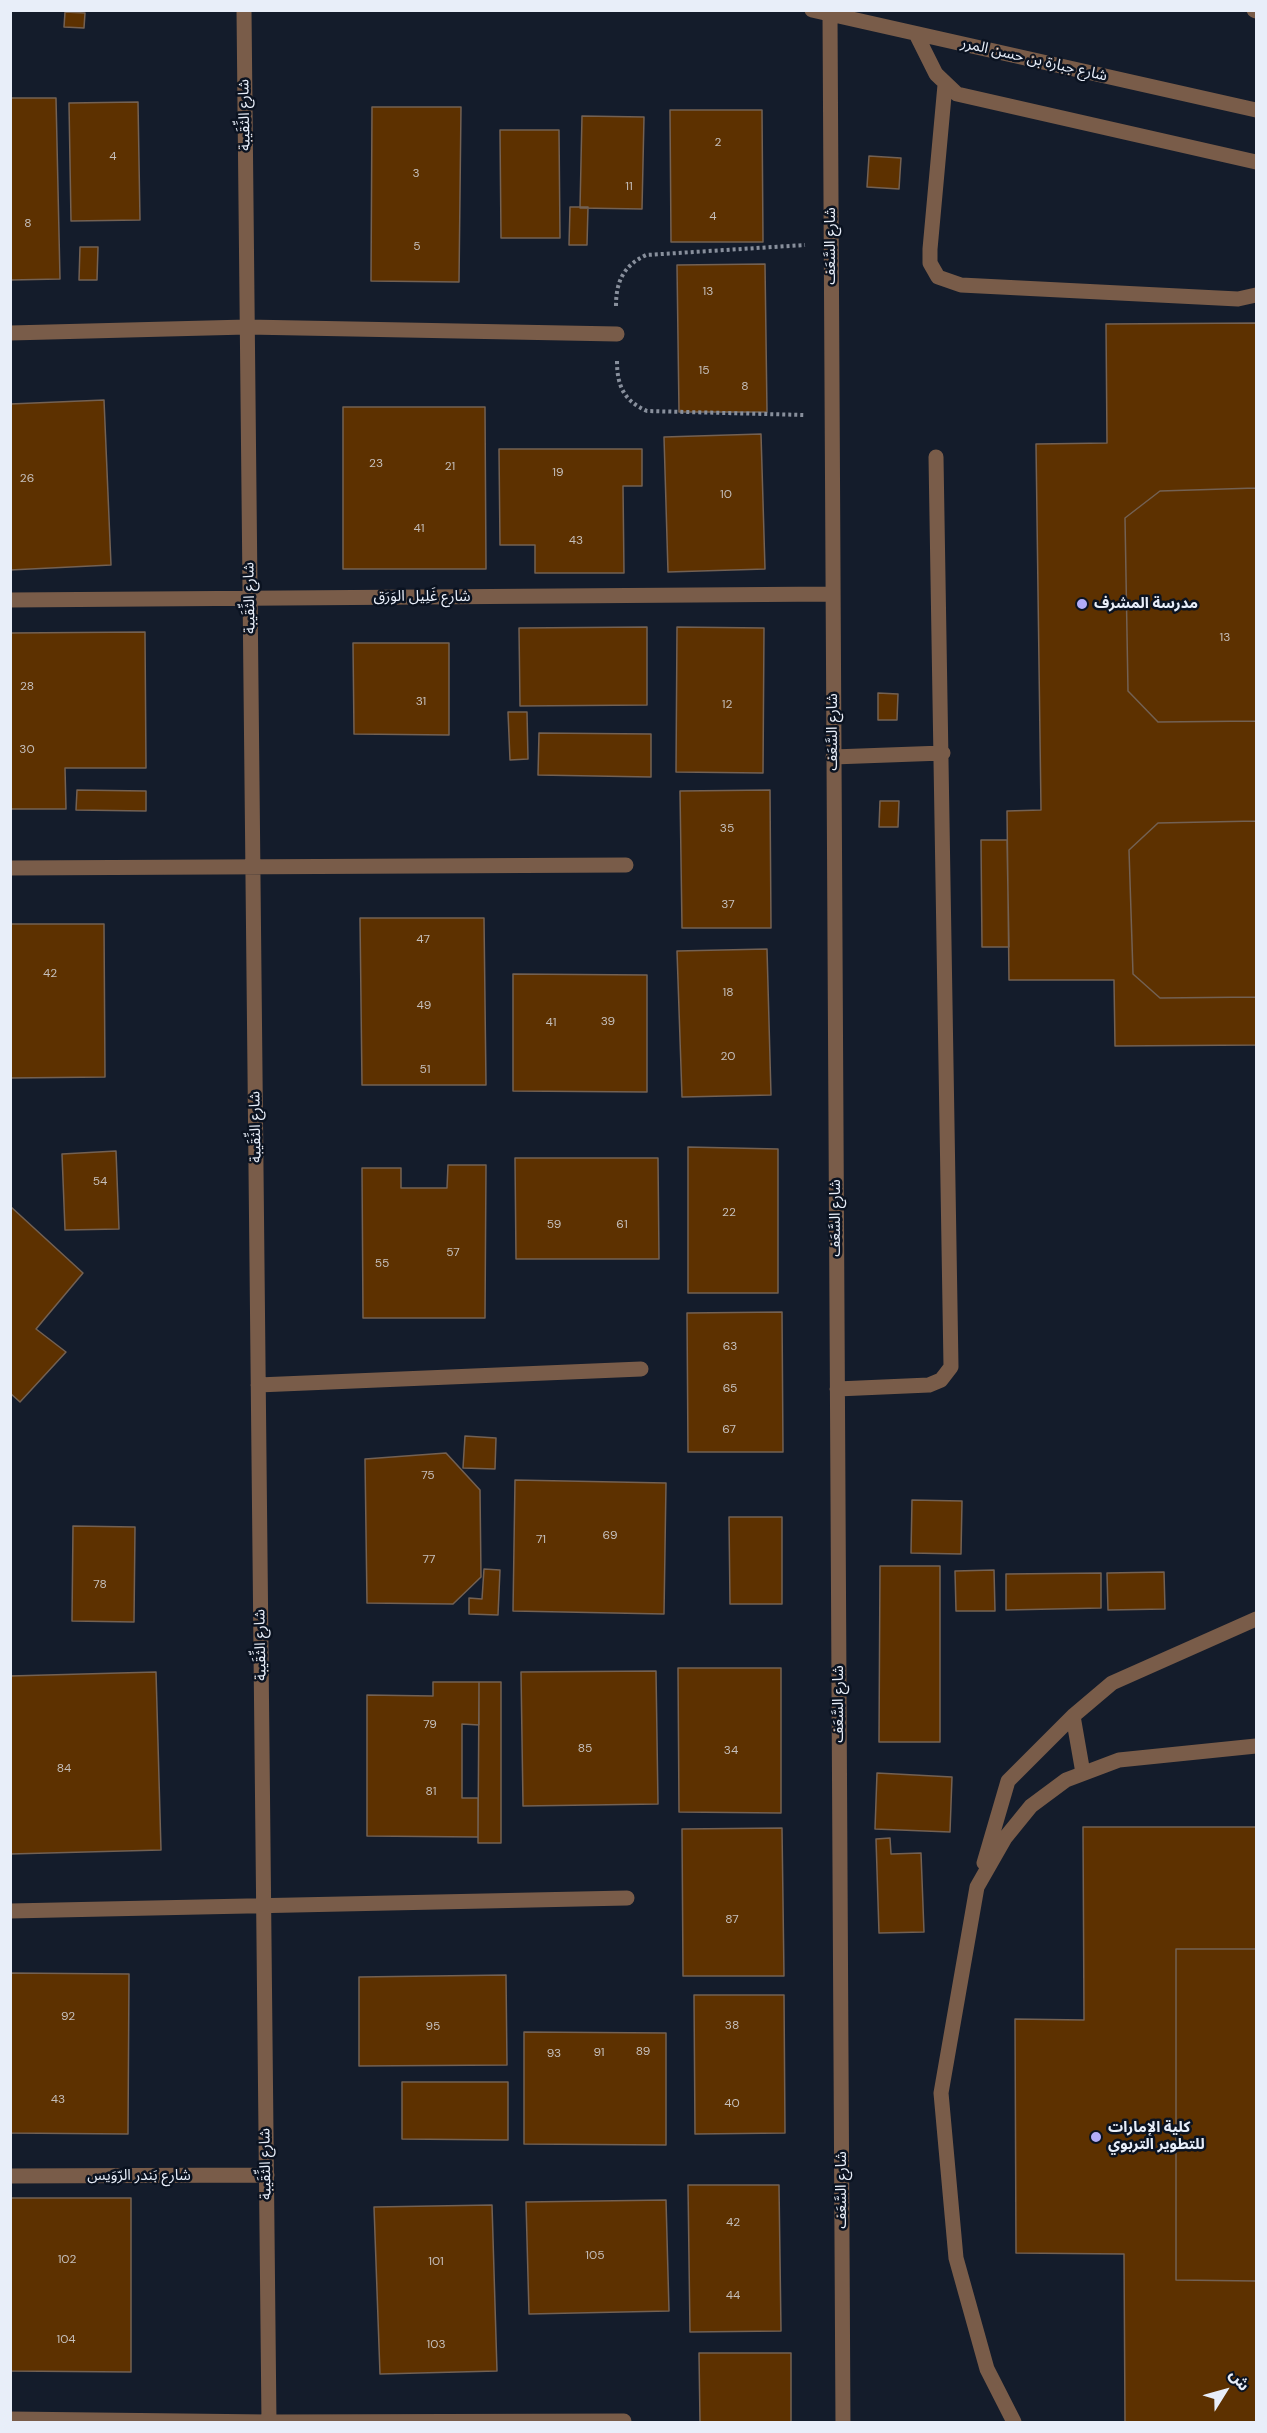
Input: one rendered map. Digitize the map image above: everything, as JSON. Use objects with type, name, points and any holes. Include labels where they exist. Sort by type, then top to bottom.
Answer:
[{"type":"street","name":"شارع الثِّقَيبة","points":[[244,10],[269,2422]]},
{"type":"street","name":"شارع جبارة بن حسن المرر","points":[[812,10],[1257,110]]},
{"type":"street","name":"شارع السَّعَف","points":[[830,14],[843,2422]]},
{"type":"street","points":[[916,34],[936,74],[945,85],[957,94],[970,99],[1257,162]]},
{"type":"street","points":[[945,85],[930,249],[930,263],[938,277],[961,285],[1238,299],[1257,295]]},
{"type":"street","points":[[10,333],[247,327],[617,334]]},
{"type":"street","points":[[837,1389],[929,1385],[941,1380],[951,1367],[943,753],[936,458]]},
{"type":"street","name":"شارع غَلِيل الوَرَق","points":[[10,600],[833,594]]},
{"type":"street","points":[[833,757],[943,753]]},
{"type":"street","points":[[10,868],[626,865]]},
{"type":"street","points":[[258,1385],[641,1369]]},
{"type":"street","points":[[1014,2422],[987,2369],[956,2258],[941,2093],[977,1887],[1008,1781],[1073,1716],[1112,1683],[1257,1619]]},
{"type":"street","points":[[1073,1716],[1083,1773]]},
{"type":"street","points":[[977,1887],[1005,1838],[1031,1806],[1066,1780],[1119,1760],[1257,1746]]},
{"type":"street","points":[[10,1911],[627,1899]]},
{"type":"street","name":"شارع بَندر الرّوَيس","points":[[10,2176],[267,2175]]},
{"type":"street","points":[[10,2419],[269,2422],[624,2421]]},
{"type":"path","points":[[831,244],[646,255],[627,267],[616,290],[619,385],[634,405],[647,411],[832,416]]},
{"type":"building","points":[[65,12],[85,13],[84,28],[64,27]]},
{"type":"building","points":[[10,98],[56,98],[60,279],[10,280]]},
{"type":"building","points":[[138,102],[140,220],[71,221],[69,103]]},
{"type":"building","points":[[372,107],[461,107],[459,282],[371,281]]},
{"type":"building","points":[[670,110],[762,110],[763,242],[671,242]]},
{"type":"building","points":[[582,116],[644,117],[642,209],[580,208]]},
{"type":"building","points":[[500,130],[559,130],[560,238],[501,238]]},
{"type":"building","points":[[869,156],[901,158],[899,189],[867,187]]},
{"type":"building","points":[[570,207],[588,207],[587,245],[569,245]]},
{"type":"building","points":[[80,247],[98,247],[97,280],[79,280]]},
{"type":"building","points":[[765,264],[767,412],[679,412],[677,265]]},
{"type":"building","name":"مدرسة المشرف","points":[[1256,323],[1256,488],[1160,491],[1125,518],[1128,691],[1158,722],[1256,721],[1256,821],[1158,823],[1129,850],[1133,974],[1160,998],[1256,997],[1256,1045],[1115,1046],[1114,980],[1009,980],[1007,811],[1041,810],[1036,444],[1107,443],[1106,324]]},
{"type":"building","points":[[104,400],[111,565],[10,570],[10,404]]},
{"type":"building","points":[[343,407],[485,407],[486,569],[343,569]]},
{"type":"building","points":[[761,434],[765,569],[668,572],[664,437]]},
{"type":"building","points":[[499,449],[642,449],[642,486],[623,486],[624,573],[535,573],[535,545],[500,545]]},
{"type":"building","points":[[1256,488],[1256,721],[1158,722],[1128,691],[1125,518],[1160,491]]},
{"type":"building","points":[[647,627],[647,705],[520,706],[519,628]]},
{"type":"building","points":[[677,627],[764,628],[763,773],[676,772]]},
{"type":"building","points":[[145,632],[146,768],[65,768],[66,809],[10,809],[10,633]]},
{"type":"building","points":[[353,643],[449,643],[449,735],[354,734]]},
{"type":"building","points":[[878,693],[898,694],[897,720],[878,720]]},
{"type":"building","points":[[508,712],[527,712],[528,759],[510,760]]},
{"type":"building","points":[[539,733],[651,734],[651,777],[538,775]]},
{"type":"building","points":[[77,790],[146,791],[146,811],[76,810]]},
{"type":"building","points":[[770,790],[771,928],[682,928],[680,791]]},
{"type":"building","points":[[880,801],[899,801],[898,827],[879,827]]},
{"type":"building","points":[[1256,821],[1256,997],[1160,998],[1133,974],[1129,850],[1158,823]]},
{"type":"building","points":[[981,840],[1007,840],[1009,947],[982,947]]},
{"type":"building","points":[[360,918],[484,918],[486,1085],[362,1085]]},
{"type":"building","points":[[10,924],[104,924],[105,1077],[10,1078]]},
{"type":"building","points":[[767,949],[771,1095],[682,1097],[677,951]]},
{"type":"building","points":[[513,974],[647,975],[647,1092],[513,1091]]},
{"type":"building","points":[[688,1147],[778,1149],[778,1293],[688,1293]]},
{"type":"building","points":[[116,1151],[119,1229],[65,1230],[62,1154]]},
{"type":"building","points":[[515,1158],[658,1158],[659,1259],[516,1259]]},
{"type":"building","points":[[448,1165],[486,1165],[485,1318],[363,1318],[362,1168],[401,1168],[401,1188],[447,1188]]},
{"type":"building","points":[[10,1206],[83,1273],[36,1329],[66,1352],[20,1402],[10,1393]]},
{"type":"building","points":[[782,1312],[783,1452],[688,1452],[687,1313]]},
{"type":"building","points":[[465,1436],[496,1438],[495,1469],[463,1468]]},
{"type":"building","points":[[446,1453],[480,1490],[481,1577],[453,1604],[367,1603],[365,1459]]},
{"type":"building","points":[[515,1480],[666,1483],[664,1614],[513,1611]]},
{"type":"building","points":[[912,1500],[962,1501],[961,1554],[911,1553]]},
{"type":"building","points":[[729,1517],[782,1517],[782,1604],[730,1604]]},
{"type":"building","points":[[73,1526],[135,1527],[134,1622],[72,1621]]},
{"type":"building","points":[[880,1566],[940,1566],[940,1742],[879,1742]]},
{"type":"building","points":[[484,1569],[500,1570],[498,1615],[469,1614],[469,1598],[482,1599]]},
{"type":"building","points":[[994,1570],[995,1611],[956,1611],[955,1571]]},
{"type":"building","points":[[1164,1572],[1165,1609],[1108,1610],[1107,1573]]},
{"type":"building","points":[[1101,1573],[1101,1608],[1006,1610],[1006,1574]]},
{"type":"building","points":[[678,1668],[781,1668],[781,1813],[679,1812]]},
{"type":"building","points":[[656,1671],[658,1804],[523,1806],[521,1672]]},
{"type":"building","points":[[156,1672],[161,1850],[10,1854],[10,1676]]},
{"type":"building","points":[[433,1682],[479,1682],[479,1725],[462,1724],[462,1798],[478,1798],[478,1837],[367,1836],[367,1695],[433,1696]]},
{"type":"building","points":[[479,1682],[501,1682],[501,1843],[478,1843]]},
{"type":"building","points":[[877,1773],[952,1777],[950,1832],[875,1829]]},
{"type":"building","name":"كلية الإمارات للتطوير التربوي","points":[[1083,1827],[1256,1827],[1256,1949],[1176,1949],[1176,2280],[1256,2281],[1256,2422],[1125,2422],[1124,2254],[1016,2253],[1015,2019],[1084,2020]]},
{"type":"building","points":[[782,1828],[784,1976],[683,1976],[682,1829]]},
{"type":"building","points":[[890,1838],[891,1854],[921,1853],[924,1932],[879,1933],[876,1839]]},
{"type":"building","points":[[1176,1949],[1256,1949],[1256,2281],[1176,2280]]},
{"type":"building","points":[[10,1973],[129,1974],[128,2134],[10,2133]]},
{"type":"building","points":[[506,1975],[507,2065],[359,2066],[359,1977]]},
{"type":"building","points":[[694,1995],[784,1995],[785,2133],[695,2134]]},
{"type":"building","points":[[524,2032],[666,2033],[666,2145],[524,2144]]},
{"type":"building","points":[[402,2082],[508,2082],[508,2140],[402,2139]]},
{"type":"building","points":[[688,2185],[779,2185],[781,2331],[690,2332]]},
{"type":"building","points":[[10,2198],[131,2198],[131,2372],[10,2371]]},
{"type":"building","points":[[666,2200],[669,2311],[529,2314],[526,2202]]},
{"type":"building","points":[[492,2205],[497,2371],[380,2374],[374,2207]]},
{"type":"building","points":[[699,2353],[791,2353],[791,2422],[700,2422]]},
{"type":"place","name":"مدرسة المشرف","points":[[1082,604]]},
{"type":"place","name":"كلية الإمارات للتطوير التربوي","points":[[1096,2137]]}]
